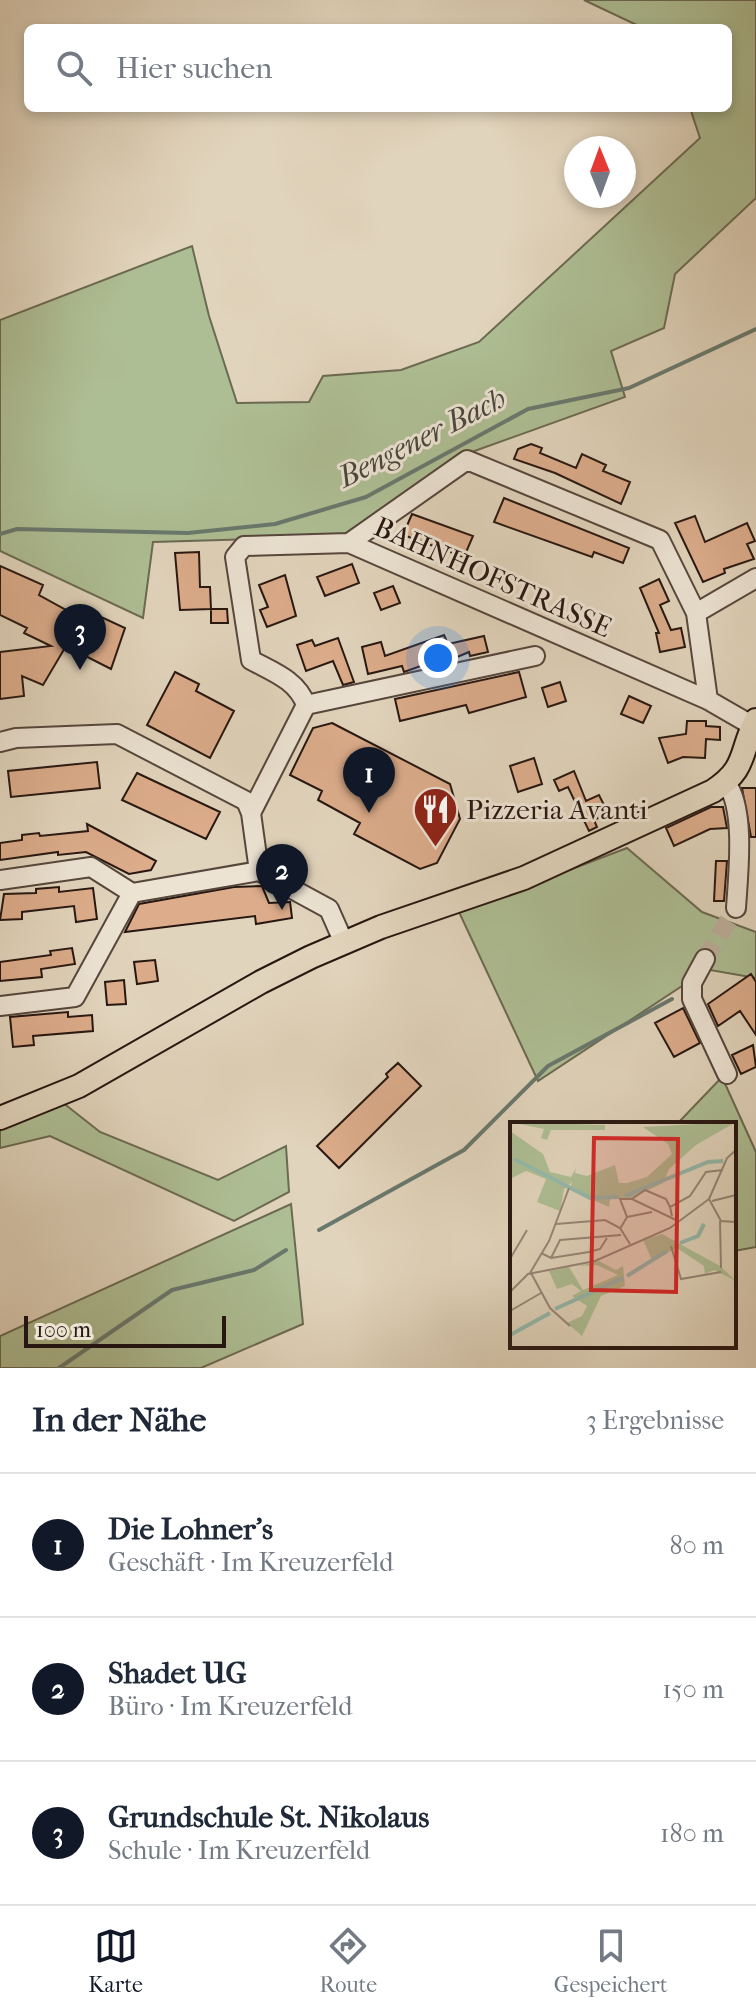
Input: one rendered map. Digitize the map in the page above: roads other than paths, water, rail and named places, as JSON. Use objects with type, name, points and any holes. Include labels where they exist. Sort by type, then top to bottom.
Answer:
[{"type":"main road","points":[[0,1118],[55,1098],[261,982],[344,943],[524,878],[650,822],[726,783],[742,765],[755,723]]},
{"type":"street","points":[[349,543],[467,460],[660,540],[696,613],[708,700]]},
{"type":"street","name":"BAHNHOFSTRASSE","points":[[535,656],[306,705],[301,692],[288,680],[251,660],[235,557],[244,546],[349,543],[755,723]]},
{"type":"street","points":[[696,613],[756,578]]},
{"type":"street","points":[[251,813],[306,705]]},
{"type":"street","points":[[0,742],[16,738],[117,734],[246,801],[251,813],[259,871]]},
{"type":"street","points":[[726,783],[734,801],[739,851],[736,908]]},
{"type":"street","points":[[0,880],[91,867],[132,893],[259,871],[329,909],[344,943]]},
{"type":"street","points":[[0,1006],[75,997],[132,893]]},
{"type":"street","points":[[705,959],[692,983],[692,999],[727,1074]]},
{"type":"waterway","name":"Bengener Bach","points":[[0,534],[17,529],[188,533],[275,524],[366,497],[528,409],[629,388],[756,329]]},
{"type":"waterway","points":[[319,1230],[464,1150],[548,1066],[672,999]]},
{"type":"waterway","points":[[59,1368],[172,1290],[254,1270],[286,1250]]},
{"type":"tunnel","points":[[705,959],[736,908]]},
{"type":"place","name":"Grundschule St. Nikolaus","points":[[80,670]]},
{"type":"place","name":"Die Lohner's","points":[[369,813]]},
{"type":"place","name":"Pizzeria Avanti","points":[[435,848]]},
{"type":"place","name":"Shadet UG","points":[[282,910]]}]
